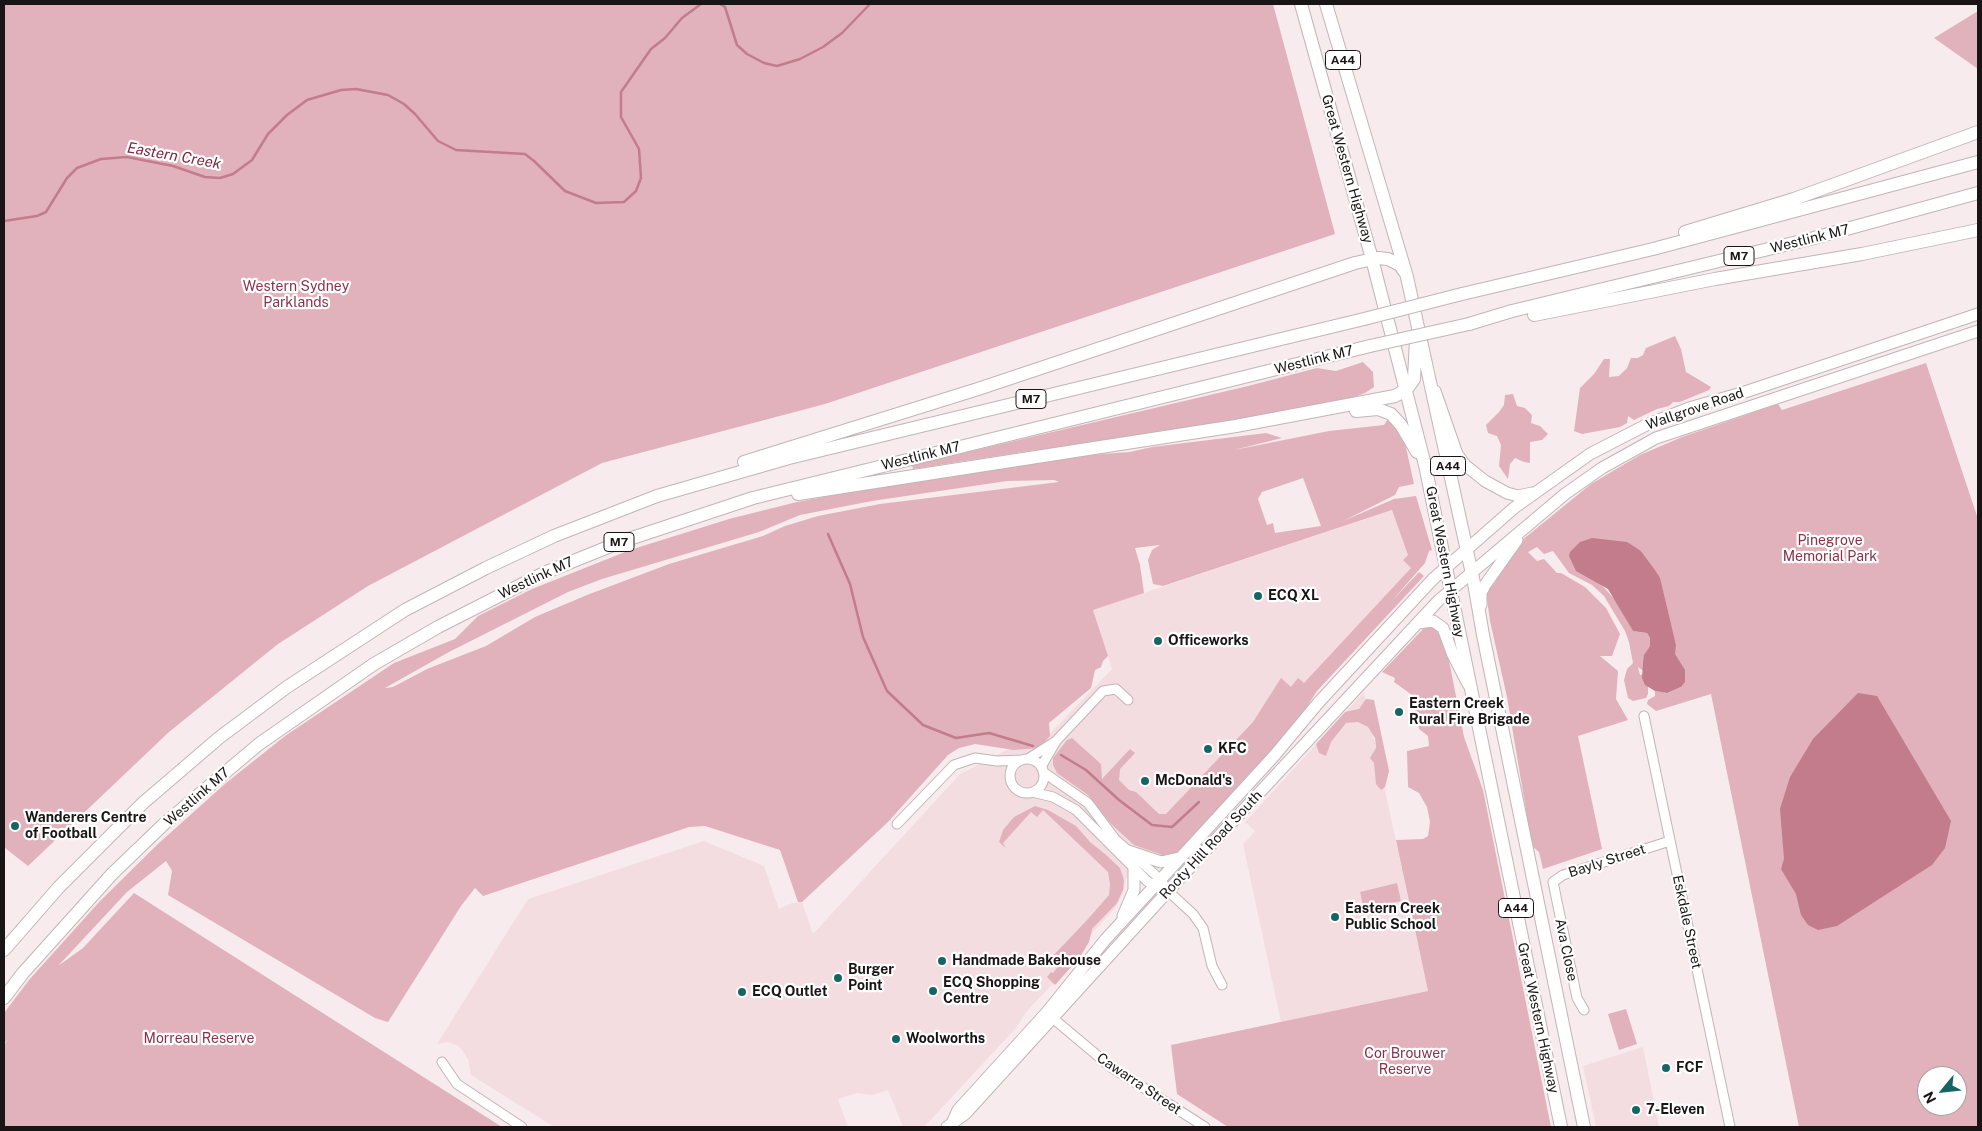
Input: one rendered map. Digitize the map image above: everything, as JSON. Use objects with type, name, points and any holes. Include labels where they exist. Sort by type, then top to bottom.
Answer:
[{"type":"highway","name":"Great Western Highway","points":[[1301,4],[1367,240],[1407,389],[1425,465],[1561,1127]]},
{"type":"highway","name":"Great Western Highway","points":[[1326,4],[1407,277],[1472,572],[1483,635],[1584,1127]]},
{"type":"highway","points":[[1653,249],[1661,239],[1794,198],[1978,132]]},
{"type":"highway","name":"Westlink M7","points":[[4,950],[72,873],[142,803],[220,737],[287,687],[337,652],[405,610],[486,568],[610,513],[699,483],[798,456],[1653,249],[1978,162]]},
{"type":"highway","name":"Westlink M7","points":[[4,998],[76,913],[164,824],[259,744],[366,669],[446,623],[544,573],[623,541],[753,498],[1370,346],[1469,324],[1810,239],[1978,194]]},
{"type":"highway","points":[[1499,315],[1512,319],[1706,281],[1862,254],[1978,230]]},
{"type":"highway","points":[[1206,312],[1274,283],[1362,253],[1367,240]]},
{"type":"highway","points":[[699,483],[744,462],[978,389],[1279,287],[1372,259],[1388,258],[1394,261],[1403,269],[1407,277]]},
{"type":"highway","points":[[1407,389],[1412,383],[1416,372],[1416,319]]},
{"type":"highway","name":"M7","points":[[753,498],[811,493],[1038,455],[1141,441],[1318,412],[1395,396],[1407,389]]},
{"type":"highway","name":"M7","points":[[1318,412],[1378,410],[1391,414],[1402,425],[1425,465]]},
{"type":"main road","name":"Wallgrove Road","points":[[1446,568],[1534,493],[1597,450],[1663,418],[1978,314]]},
{"type":"main road","name":"Wallgrove Road","points":[[1472,572],[1565,494],[1602,468],[1656,438],[1978,331]]},
{"type":"main road","points":[[1431,382],[1443,407],[1458,454],[1465,465],[1484,481],[1507,493],[1518,496],[1534,493]]},
{"type":"main road","points":[[1483,635],[1482,590],[1532,521]]},
{"type":"main road","name":"Rooty Hill Road South","points":[[1050,1015],[1120,924],[1274,756],[1319,702],[1446,568]]},
{"type":"main road","name":"Rooty Hill Road South","points":[[954,1125],[958,1110],[1168,891],[1418,622],[1472,572]]},
{"type":"main road","points":[[1418,622],[1433,621],[1443,628],[1453,655],[1470,688]]},
{"type":"main road","points":[[1128,850],[1161,862],[1180,858]]},
{"type":"main road","points":[[1120,924],[1134,890],[1134,868]]},
{"type":"street","points":[[1032,792],[1043,782],[1042,770],[1056,741],[1103,690],[1109,688],[1116,689],[1128,700]]},
{"type":"street","name":"Eskdale Street","points":[[1644,716],[1730,1127]]},
{"type":"street","points":[[1010,778],[1013,767],[1056,741]]},
{"type":"street","points":[[896,824],[954,765],[975,758],[997,761],[1033,760],[1042,770],[1082,798],[1110,833],[1157,883]]},
{"type":"street","points":[[997,761],[1019,790],[1053,797],[1076,810],[1134,868],[1168,891],[1193,914],[1202,928],[1212,966],[1222,984]]},
{"type":"street","name":"Bayly Street","points":[[1553,888],[1553,882],[1556,878],[1670,841]]},
{"type":"street","name":"Ava Close","points":[[1553,888],[1577,998],[1584,1010]]},
{"type":"street","name":"Cawarra Street","points":[[1050,1015],[1111,1068],[1204,1127]]},
{"type":"street","points":[[442,1062],[457,1084],[522,1127]]},
{"type":"shaded area","points":[[1405,506],[1428,556],[1126,879],[1124,891],[1116,907],[1094,931],[1065,971],[1026,1012],[1016,1028],[924,1127],[903,1127],[888,1090],[872,1095],[857,1093],[838,1099],[848,1127],[554,1127],[471,1075],[468,1059],[459,1046],[448,1042],[437,1044],[528,899],[704,841],[764,866],[779,909],[792,903],[802,902],[813,934],[960,774],[1014,746],[1040,744],[1112,669],[1093,610]]},
{"type":"shaded area","points":[[1592,538],[1627,542],[1641,551],[1660,578],[1676,645],[1675,654],[1685,670],[1685,682],[1681,687],[1667,693],[1655,691],[1645,685],[1642,678],[1644,655],[1650,646],[1650,638],[1647,633],[1633,631],[1608,589],[1576,571],[1569,556],[1570,552],[1580,542]]},
{"type":"shaded area","name":"Eastern Creek Public School","points":[[1364,692],[1428,991],[1281,1022],[1243,844],[1255,831],[1245,822]]},
{"type":"shaded area","points":[[1858,693],[1877,696],[1951,821],[1945,848],[1932,865],[1837,926],[1818,930],[1808,925],[1801,915],[1796,894],[1781,869],[1784,859],[1780,809],[1790,777],[1813,739]]},
{"type":"shaded area","points":[[1643,1047],[1659,1127],[1596,1127],[1583,1066]]},
{"type":"green space","name":"Western Sydney Parklands","points":[[4,4],[1273,4],[1335,234],[825,404],[602,463],[368,586],[278,644],[169,732],[28,866],[5,848],[4,850]]},
{"type":"green space","points":[[1978,11],[1978,69],[1934,38]]},
{"type":"green space","points":[[1675,336],[1681,349],[1686,372],[1711,387],[1709,390],[1680,402],[1673,402],[1669,406],[1657,409],[1634,420],[1628,416],[1627,423],[1620,427],[1582,434],[1574,431],[1580,388],[1594,374],[1604,359],[1610,359],[1609,377],[1619,376],[1627,368],[1631,358],[1638,358],[1643,355],[1646,348]]},
{"type":"green space","points":[[1363,362],[1373,372],[1374,387],[1365,393],[1349,399],[1038,455],[1036,450],[913,469],[912,465],[1317,368],[1336,371]]},
{"type":"green space","name":"Pinegrove Memorial Park","points":[[1926,363],[1978,519],[1978,1127],[1799,1127],[1711,694],[1656,711],[1647,704],[1648,700],[1655,696],[1655,691],[1667,693],[1681,687],[1646,673],[1638,667],[1640,675],[1643,674],[1642,676],[1648,686],[1648,694],[1646,698],[1633,701],[1628,698],[1624,680],[1627,669],[1633,663],[1629,642],[1625,631],[1604,596],[1592,585],[1569,573],[1553,551],[1544,554],[1537,547],[1528,552],[1537,561],[1544,559],[1557,573],[1561,573],[1585,587],[1606,608],[1620,634],[1612,656],[1600,656],[1618,671],[1616,699],[1628,720],[1578,736],[1602,849],[1543,869],[1539,852],[1532,846],[1507,697],[1490,621],[1486,592],[1490,582],[1493,585],[1496,581],[1493,577],[1521,541],[1591,484],[1640,455],[1682,437],[1778,404],[1782,410]],"holes":[[[1641,551],[1656,572],[1676,648],[1645,654],[1650,646],[1650,638],[1647,633],[1633,631],[1616,601],[1600,583]]]},
{"type":"green space","points":[[1513,394],[1517,406],[1525,408],[1532,415],[1531,423],[1540,426],[1548,434],[1542,440],[1530,442],[1530,463],[1515,458],[1510,464],[1508,479],[1499,466],[1501,445],[1497,436],[1488,433],[1486,425],[1504,405],[1505,395]]},
{"type":"green space","name":"Morreau Reserve","points":[[1388,419],[1404,438],[1414,484],[1399,487],[1395,495],[1343,521],[1394,499],[1416,496],[1432,550],[1429,551],[1425,563],[1390,603],[1419,572],[1424,576],[1317,691],[1296,724],[1179,853],[1162,858],[1162,855],[1134,845],[1110,823],[1088,795],[1057,773],[1053,765],[1053,758],[1067,740],[1072,738],[1101,764],[1102,779],[1130,749],[1135,753],[1120,769],[1119,780],[1129,790],[1136,792],[1159,814],[1166,814],[1253,722],[1281,678],[1291,687],[1298,678],[1304,683],[1411,568],[1403,560],[1408,555],[1392,510],[1163,586],[1153,584],[1148,560],[1152,550],[1160,545],[1135,548],[1140,565],[1144,593],[1093,610],[1108,656],[1103,661],[1101,667],[1095,670],[1091,688],[1049,723],[1050,736],[1039,748],[1014,750],[975,744],[959,748],[948,755],[888,822],[802,902],[798,902],[780,850],[705,826],[689,827],[483,896],[475,888],[461,906],[388,1022],[375,1018],[168,895],[172,871],[166,861],[127,892],[58,966],[83,948],[134,893],[502,1127],[4,1127],[4,1045],[9,1038],[4,1044],[4,1013],[29,980],[100,901],[159,843],[226,783],[285,736],[394,663],[455,639],[478,616],[532,589],[630,550],[729,519],[797,502],[871,488],[1075,456],[1130,452],[1152,447],[1266,433],[1282,438],[1234,450],[1329,431],[1384,425]],"holes":[[[1303,478],[1321,526],[1275,533],[1273,523],[1267,525],[1258,499],[1262,492]],[[1054,480],[1059,482],[880,504],[818,516],[785,526],[763,536],[669,564],[587,595],[535,617],[486,646],[427,669],[393,687],[385,688],[449,652],[568,592],[602,579],[759,532],[800,515],[872,501],[1007,481]]]},
{"type":"green space","name":"Cor Brouwer Reserve","points":[[1434,627],[1439,634],[1444,635],[1464,737],[1483,790],[1551,1127],[1228,1127],[1177,1094],[1171,1045],[1428,991],[1396,840],[1423,839],[1428,836],[1430,822],[1427,807],[1419,793],[1408,787],[1407,751],[1429,746],[1428,736],[1419,729],[1412,695],[1394,682],[1395,678],[1382,672],[1424,628]]},
{"type":"green space","points":[[1366,699],[1374,700],[1389,771],[1385,787],[1381,790],[1376,784],[1374,763],[1370,758],[1376,748],[1375,738],[1368,727],[1358,722],[1346,723],[1331,742],[1326,756],[1319,753],[1316,744],[1345,712],[1359,709]]},
{"type":"green space","points":[[1035,806],[1048,810],[1076,826],[1090,842],[1120,868],[1124,880],[1123,890],[1117,903],[1092,929],[1089,942],[1080,957],[1055,985],[1047,977],[1051,972],[1053,973],[1062,961],[1055,955],[1051,960],[1045,955],[1051,958],[1088,919],[1109,895],[1110,884],[1108,872],[1043,810],[1037,817],[1031,812],[1003,843],[1006,848],[999,842],[1003,830],[1014,817]]},
{"type":"green space","points":[[1397,883],[1401,901],[1364,910],[1360,892]]},
{"type":"green space","points":[[1626,1009],[1637,1044],[1619,1050],[1608,1014]]},
{"type":"waterway","name":"Eastern Creek","points":[[4,221],[37,216],[46,212],[67,178],[77,168],[101,159],[127,157],[173,166],[205,177],[220,178],[233,174],[252,160],[268,134],[287,115],[307,100],[341,90],[356,89],[388,95],[404,104],[438,141],[456,150],[525,154],[565,191],[596,203],[624,202],[636,191],[641,178],[639,149],[621,117],[621,92],[651,49],[665,38],[682,18],[701,4]]},
{"type":"waterway","name":"Eastern Creek","points":[[720,4],[725,7],[737,45],[747,54],[764,63],[777,66],[800,59],[823,47],[842,33],[870,4]]},
{"type":"waterway","points":[[828,534],[850,584],[863,637],[887,691],[923,725],[956,738],[989,733],[1033,746]]},
{"type":"waterway","points":[[1061,755],[1086,770],[1119,800],[1152,825],[1172,827],[1199,802]]},
{"type":"place","name":"ECQ XL","points":[[1258,596]]},
{"type":"place","name":"Officeworks","points":[[1158,641]]},
{"type":"place","name":"Eastern Creek Rural Fire Brigade","points":[[1399,712]]},
{"type":"place","name":"KFC","points":[[1208,749]]},
{"type":"place","name":"McDonald's","points":[[1145,781]]},
{"type":"place","name":"Wanderers Centre of Football","points":[[15,826]]},
{"type":"place","name":"Eastern Creek Public School","points":[[1335,917]]},
{"type":"place","name":"Handmade Bakehouse","points":[[942,961]]},
{"type":"place","name":"Burger Point","points":[[838,978]]},
{"type":"place","name":"ECQ Shopping Centre","points":[[933,991]]},
{"type":"place","name":"ECQ Outlet","points":[[742,992]]},
{"type":"place","name":"Woolworths","points":[[896,1039]]},
{"type":"place","name":"FCF","points":[[1666,1068]]},
{"type":"place","name":"7-Eleven","points":[[1636,1110]]}]
